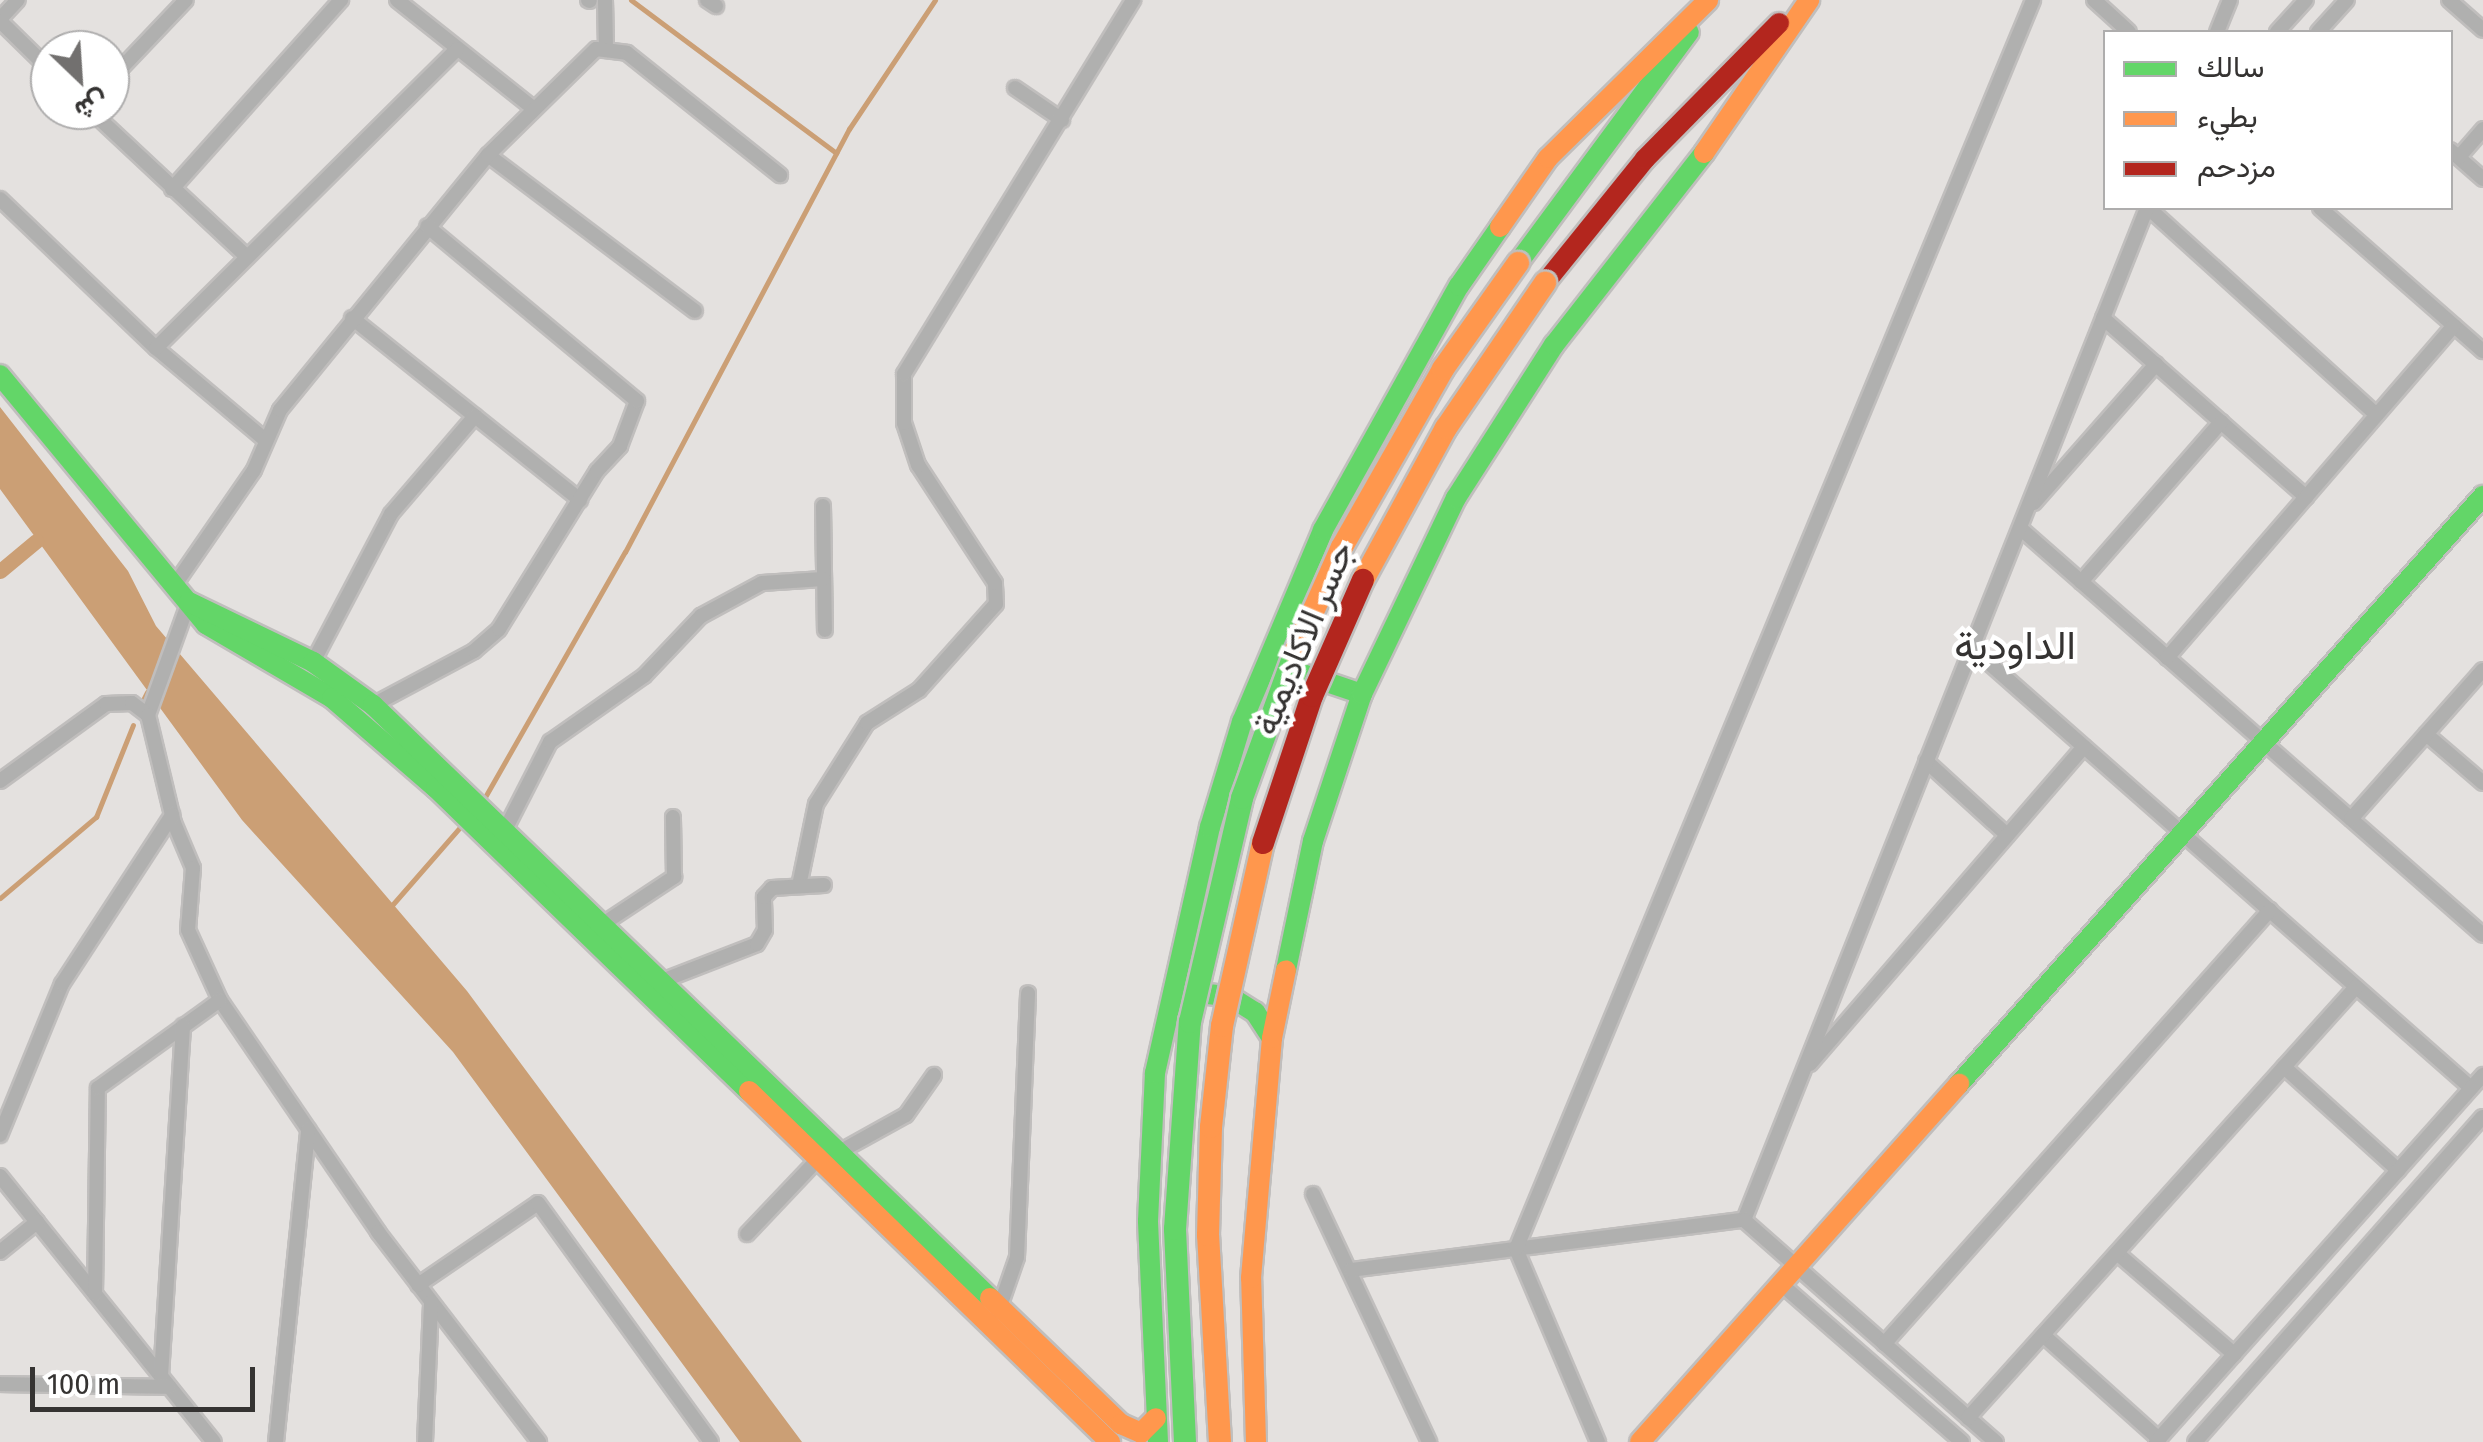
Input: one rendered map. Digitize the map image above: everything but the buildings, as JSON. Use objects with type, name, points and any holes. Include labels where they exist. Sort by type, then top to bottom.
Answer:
[{"type":"main road","name":"جسر الاكاديمية","points":[[1185,1442],[1175,1229],[1190,1022],[1242,798],[1283,678],[1342,547],[1422,402],[1710,0]]},
{"type":"main road","points":[[1158,1442],[1150,1134],[1169,1004],[1210,828],[1265,662],[1376,426],[1459,286],[1559,144],[1710,0]]},
{"type":"main road","name":"جسر الاكاديمية","points":[[1220,1442],[1211,1331],[1211,1127],[1222,1026],[1267,824],[1312,696],[1377,549],[1446,428],[1545,282],[1645,159],[1806,0]]},
{"type":"main road","points":[[1256,1442],[1251,1278],[1272,1038],[1313,841],[1362,694],[1456,498],[1554,345],[1709,147],[1806,0]]},
{"type":"main road","points":[[0,374],[206,624],[305,680],[361,721],[654,984],[994,1317],[1110,1442]]},
{"type":"main road","points":[[1640,1442],[2264,742],[2480,506]]},
{"type":"main road","points":[[181,594],[313,662],[374,704],[606,922],[654,984]]},
{"type":"main road","points":[[1265,662],[1362,694]]},
{"type":"main road","points":[[1169,1004],[1198,993],[1229,996],[1255,1012],[1272,1038]]},
{"type":"main road","points":[[994,1317],[1121,1424],[1146,1432],[1156,1418]]},
{"type":"street","points":[[18,0],[0,20],[30,50]]},
{"type":"street","points":[[130,59],[186,0]]},
{"type":"street","points":[[172,189],[341,0]]},
{"type":"street","points":[[396,0],[533,108]]},
{"type":"street","points":[[605,0],[606,46]]},
{"type":"street","points":[[799,886],[816,804],[868,722],[919,690],[996,604],[995,583],[918,465],[904,422],[904,374],[1133,0]]},
{"type":"street","points":[[1598,1442],[1516,1248],[2033,0]]},
{"type":"street","points":[[2094,0],[2128,30]]},
{"type":"street","points":[[2218,30],[2230,0]]},
{"type":"street","points":[[2279,30],[2306,0]]},
{"type":"street","points":[[2320,30],[2347,0]]},
{"type":"street","points":[[2449,0],[2483,30]]},
{"type":"street","points":[[539,1442],[418,1285],[220,1000],[188,930],[193,868],[172,815],[148,715],[177,638],[181,594],[254,470],[262,438],[352,318],[488,155],[533,108],[606,46]]},
{"type":"street","points":[[606,46],[626,54],[780,175]]},
{"type":"street","points":[[156,348],[456,49]]},
{"type":"street","points":[[1015,88],[1062,120]]},
{"type":"street","points":[[2483,129],[2454,154],[2483,178]]},
{"type":"street","points":[[111,130],[247,257]]},
{"type":"street","points":[[488,155],[695,311]]},
{"type":"street","points":[[0,199],[156,348],[262,438]]},
{"type":"street","points":[[1744,1220],[2136,234],[2154,210],[2377,415]]},
{"type":"street","points":[[2322,210],[2483,351]]},
{"type":"street","points":[[0,226],[14,214]]},
{"type":"street","points":[[374,704],[488,641],[620,446],[637,397],[426,226]]},
{"type":"street","points":[[352,318],[580,500]]},
{"type":"street","points":[[2103,318],[2306,497]]},
{"type":"street","points":[[2167,658],[2454,326]]},
{"type":"street","points":[[2022,521],[2156,364]]},
{"type":"street","points":[[313,662],[400,500],[475,416]]},
{"type":"street","points":[[2081,582],[2221,422]]},
{"type":"street","points":[[823,506],[826,630]]},
{"type":"street","points":[[2022,521],[2081,582],[2483,935]]},
{"type":"street","points":[[506,828],[550,742],[644,676],[701,616],[762,582],[823,579]]},
{"type":"street","points":[[1972,648],[2471,1088]]},
{"type":"street","points":[[2351,819],[2483,670]]},
{"type":"street","points":[[0,781],[106,704],[132,703],[148,715]]},
{"type":"street","points":[[2426,734],[2483,783]]},
{"type":"street","points":[[1803,1072],[2084,747]]},
{"type":"street","points":[[1926,761],[2006,835]]},
{"type":"street","points":[[0,1135],[62,984],[172,815]]},
{"type":"street","points":[[606,922],[674,877],[673,817]]},
{"type":"street","points":[[654,984],[757,944],[764,935],[766,891],[824,885]]},
{"type":"street","points":[[1884,1344],[2270,910]]},
{"type":"street","points":[[1968,1418],[2356,987]]},
{"type":"street","points":[[994,1317],[1017,1257],[1028,993]]},
{"type":"street","points":[[95,1294],[98,1088],[220,1000]]},
{"type":"street","points":[[165,1382],[183,1026]]},
{"type":"street","points":[[2284,1067],[2398,1170]]},
{"type":"street","points":[[2043,1335],[2157,1440],[2483,1075]]},
{"type":"street","points":[[747,1234],[830,1154],[906,1115],[934,1076]]},
{"type":"street","points":[[2194,1442],[2483,1117]]},
{"type":"street","points":[[276,1442],[308,1130]]},
{"type":"street","points":[[0,1176],[214,1442]]},
{"type":"street","points":[[1313,1194],[1429,1442]]},
{"type":"street","points":[[418,1285],[538,1203],[711,1442]]},
{"type":"street","points":[[1351,1270],[1744,1220]]},
{"type":"street","points":[[1744,1220],[1788,1275],[1962,1442]]},
{"type":"street","points":[[0,1252],[37,1222]]},
{"type":"street","points":[[2117,1253],[2234,1354]]},
{"type":"street","points":[[1788,1275],[1884,1344],[1996,1442]]},
{"type":"street","points":[[424,1442],[431,1302]]},
{"type":"street","points":[[0,1384],[165,1382]]},
{"type":"shaded area","points":[[0,407],[128,571],[156,626],[467,991],[802,1442],[740,1442],[453,1052],[242,820],[0,489]]},
{"type":"waterway","points":[[631,0],[836,153]]},
{"type":"waterway","points":[[485,797],[625,552],[849,129],[935,0]]},
{"type":"waterway","points":[[0,571],[36,541]]},
{"type":"waterway","points":[[142,702],[147,692]]},
{"type":"waterway","points":[[0,898],[96,817],[133,725]]},
{"type":"waterway","points":[[393,904],[462,825]]},
{"type":"traffic: fast","points":[[1518,263],[1689,32]]},
{"type":"traffic: fast","points":[[1286,970],[1313,841],[1362,694],[1456,498],[1554,345],[1704,153]]},
{"type":"traffic: fast","points":[[1158,1442],[1148,1221],[1155,1073],[1210,827],[1242,722],[1323,530],[1459,286],[1500,227]]},
{"type":"traffic: fast","points":[[0,375],[206,624],[332,698],[436,788],[749,1091]]},
{"type":"traffic: fast","points":[[1959,1084],[2483,496]]},
{"type":"traffic: fast","points":[[189,602],[313,662],[373,705],[990,1298]]},
{"type":"traffic: fast","points":[[1185,1442],[1175,1229],[1190,1022],[1242,798],[1295,652]]},
{"type":"traffic: fast","points":[[1270,663],[1362,694]]},
{"type":"traffic: fast","points":[[1177,1000],[1198,993],[1229,996],[1255,1012],[1272,1038]]},
{"type":"traffic: slow","points":[[1500,227],[1548,158],[1708,0]]},
{"type":"traffic: slow","points":[[1704,153],[1809,0]]},
{"type":"traffic: slow","points":[[1295,652],[1342,547],[1443,369],[1518,263]]},
{"type":"traffic: slow","points":[[1363,580],[1446,428],[1545,283]]},
{"type":"traffic: slow","points":[[1220,1442],[1208,1235],[1211,1127],[1222,1026],[1263,843]]},
{"type":"traffic: slow","points":[[1256,1442],[1251,1278],[1272,1038],[1286,970]]},
{"type":"traffic: slow","points":[[1640,1442],[1959,1084]]},
{"type":"traffic: slow","points":[[749,1091],[1110,1442]]},
{"type":"traffic: slow","points":[[990,1298],[1121,1424],[1141,1433],[1156,1418]]},
{"type":"traffic: jam","points":[[1545,283],[1645,159],[1779,23]]},
{"type":"traffic: jam","points":[[1263,843],[1312,696],[1363,580]]},
{"type":"district","name":"الداودية","points":[[2015,646]]}]
